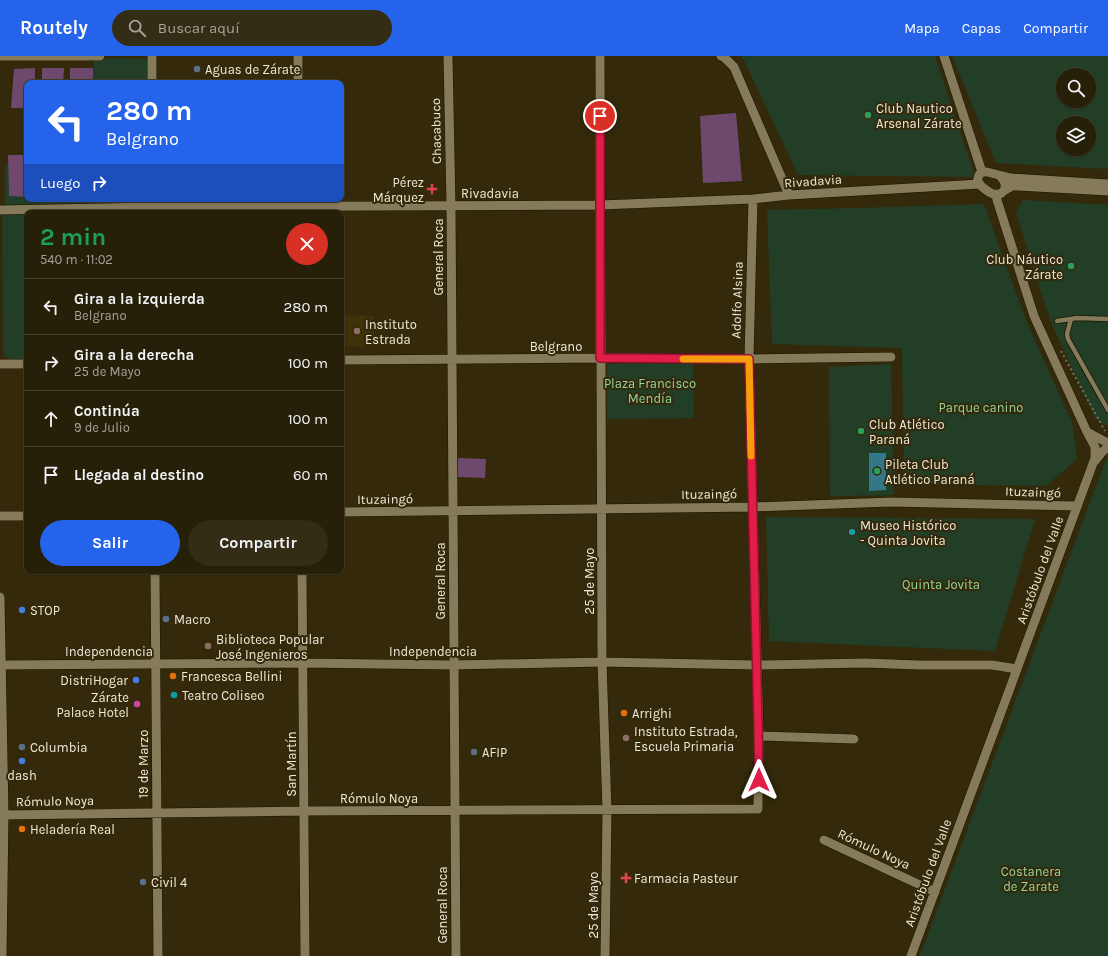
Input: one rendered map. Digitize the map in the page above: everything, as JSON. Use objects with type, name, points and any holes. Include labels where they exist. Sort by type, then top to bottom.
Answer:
[{"type":"street","points":[[0,56],[100,56]]},
{"type":"street","points":[[152,56],[152,80]]},
{"type":"street","points":[[298,56],[298,80]]},
{"type":"street","name":"Chacabuco","points":[[448,56],[451,206]]},
{"type":"street","name":"25 de Mayo","points":[[600,56],[602,662],[607,810],[605,956]]},
{"type":"street","points":[[721,56],[734,67],[789,195]]},
{"type":"street","points":[[944,56],[982,172]]},
{"type":"street","points":[[982,172],[1011,178],[1108,184]]},
{"type":"street","points":[[982,172],[979,175],[977,182],[993,194],[1012,186],[1108,191]]},
{"type":"street","points":[[1000,176],[1004,181],[1000,192]]},
{"type":"street","name":"Rivadavia","points":[[0,210],[152,206],[600,205],[753,199],[789,195],[980,184]]},
{"type":"street","name":"Aristóbulo del Valle","points":[[911,956],[1094,462],[1095,447],[1034,316],[997,200],[1000,192]]},
{"type":"street","name":"Adolfo Alsina","points":[[753,199],[749,359],[759,736],[758,809]]},
{"type":"street","name":"General Roca","points":[[451,206],[456,956]]},
{"type":"street","name":"Belgrano","points":[[344,360],[600,358],[749,359],[892,357]]},
{"type":"street","points":[[0,364],[24,364]]},
{"type":"street","points":[[1087,432],[1108,442]]},
{"type":"street","points":[[1094,462],[1108,447]]},
{"type":"street","name":"Ituzaingó","points":[[344,512],[753,507],[891,502],[1077,506]]},
{"type":"street","points":[[0,516],[24,516]]},
{"type":"street","name":"19 de Marzo","points":[[155,574],[158,956]]},
{"type":"street","name":"San Martín","points":[[302,574],[304,956]]},
{"type":"street","points":[[0,597],[2,956]]},
{"type":"street","name":"Independencia","points":[[1,665],[303,663],[453,665],[602,662],[757,665],[992,665],[1017,669]]},
{"type":"street","points":[[759,736],[854,739]]},
{"type":"street","name":"Rómulo Noya","points":[[2,815],[157,812],[758,809]]},
{"type":"street","name":"Rómulo Noya","points":[[824,840],[935,892]]},
{"type":"lane","points":[[1056,321],[1077,318],[1108,319]]},
{"type":"lane","points":[[1071,319],[1068,339],[1108,410]]},
{"type":"path","points":[[1059,347],[1108,438]]},
{"type":"shaded area","name":"Instituto Estrada","points":[[344,315],[374,316],[374,347],[344,346]]},
{"type":"green space","name":"Club Nautico Arsenal Zárate","points":[[742,56],[935,56],[975,177],[798,175]]},
{"type":"green space","points":[[952,56],[1108,56],[1108,169],[996,163]]},
{"type":"green space","points":[[94,58],[150,59],[150,80],[93,80]]},
{"type":"green space","points":[[5,164],[24,164],[24,202],[149,202],[149,205],[5,207]]},
{"type":"green space","name":"Club Náutico Zárate","points":[[1023,200],[1108,205],[1108,425],[1103,424],[1095,418],[1050,320],[1016,213]]},
{"type":"green space","name":"Parque canino","points":[[984,204],[1027,323],[1072,422],[1077,459],[1046,486],[904,484],[902,348],[772,344],[767,210]]},
{"type":"green space","points":[[24,214],[24,360],[11,360],[3,353],[2,218],[4,215]]},
{"type":"green space","name":"Plaza Francisco Mendía","points":[[693,362],[694,418],[607,419],[607,364]]},
{"type":"green space","name":"Club Atlético Paraná","points":[[891,364],[894,495],[830,496],[829,367]]},
{"type":"green space","name":"Costanera de Zarate","points":[[1108,459],[1108,956],[920,956],[1105,462]]},
{"type":"green space","name":"Quinta Jovita","points":[[766,517],[1035,519],[995,651],[769,641]]},
{"type":"water","name":"Pileta Club Atlético Paraná","points":[[869,453],[886,453],[886,490],[869,491]]},
{"type":"building","points":[[35,68],[35,80],[24,80],[24,108],[11,108],[14,69]]},
{"type":"building","points":[[42,68],[64,68],[63,80],[42,80]]},
{"type":"building","points":[[70,68],[93,68],[93,80],[70,80]]},
{"type":"building","points":[[736,113],[742,181],[703,183],[700,116]]},
{"type":"building","points":[[8,155],[24,155],[24,197],[9,196]]},
{"type":"building","points":[[107,202],[148,202],[149,205]]},
{"type":"building","points":[[458,458],[486,459],[485,478],[457,477]]},
{"type":"slow traffic","points":[[683,359],[749,359],[751,456]]},
{"type":"place","name":"Aguas de Zárate","points":[[197,69]]},
{"type":"place","name":"Club Nautico Arsenal Zárate","points":[[868,115]]},
{"type":"place","name":"Pérez Márquez","points":[[432,189]]},
{"type":"place","name":"Club Náutico Zárate","points":[[1071,266]]},
{"type":"place","name":"Instituto Estrada","points":[[357,331]]},
{"type":"place","name":"Club Atlético Paraná","points":[[861,431]]},
{"type":"place","name":"Pileta Club Atlético Paraná","points":[[877,471]]},
{"type":"place","name":"Museo Histórico - Quinta Jovita","points":[[852,532]]},
{"type":"place","name":"STOP","points":[[22,610]]},
{"type":"place","name":"Macro","points":[[166,619]]},
{"type":"place","name":"Biblioteca Popular José Ingenieros","points":[[208,646]]},
{"type":"place","name":"Francesca Bellini","points":[[173,676]]},
{"type":"place","name":"DistriHogar","points":[[136,680]]},
{"type":"place","name":"Teatro Coliseo","points":[[174,695]]},
{"type":"place","name":"Zárate Palace Hotel","points":[[137,704]]},
{"type":"place","name":"Arrighi","points":[[624,713]]},
{"type":"place","name":"Instituto Estrada, Escuela Primaria","points":[[626,738]]},
{"type":"place","name":"Columbia","points":[[22,747]]},
{"type":"place","name":"AFIP","points":[[474,752]]},
{"type":"place","name":"dash","points":[[22,761]]},
{"type":"place","name":"Heladería Real","points":[[22,829]]},
{"type":"place","name":"Farmacia Pasteur","points":[[626,878]]},
{"type":"place","name":"Civil 4","points":[[143,882]]},
{"type":"route","points":[[600,116],[600,358],[749,359],[759,780]]}]
